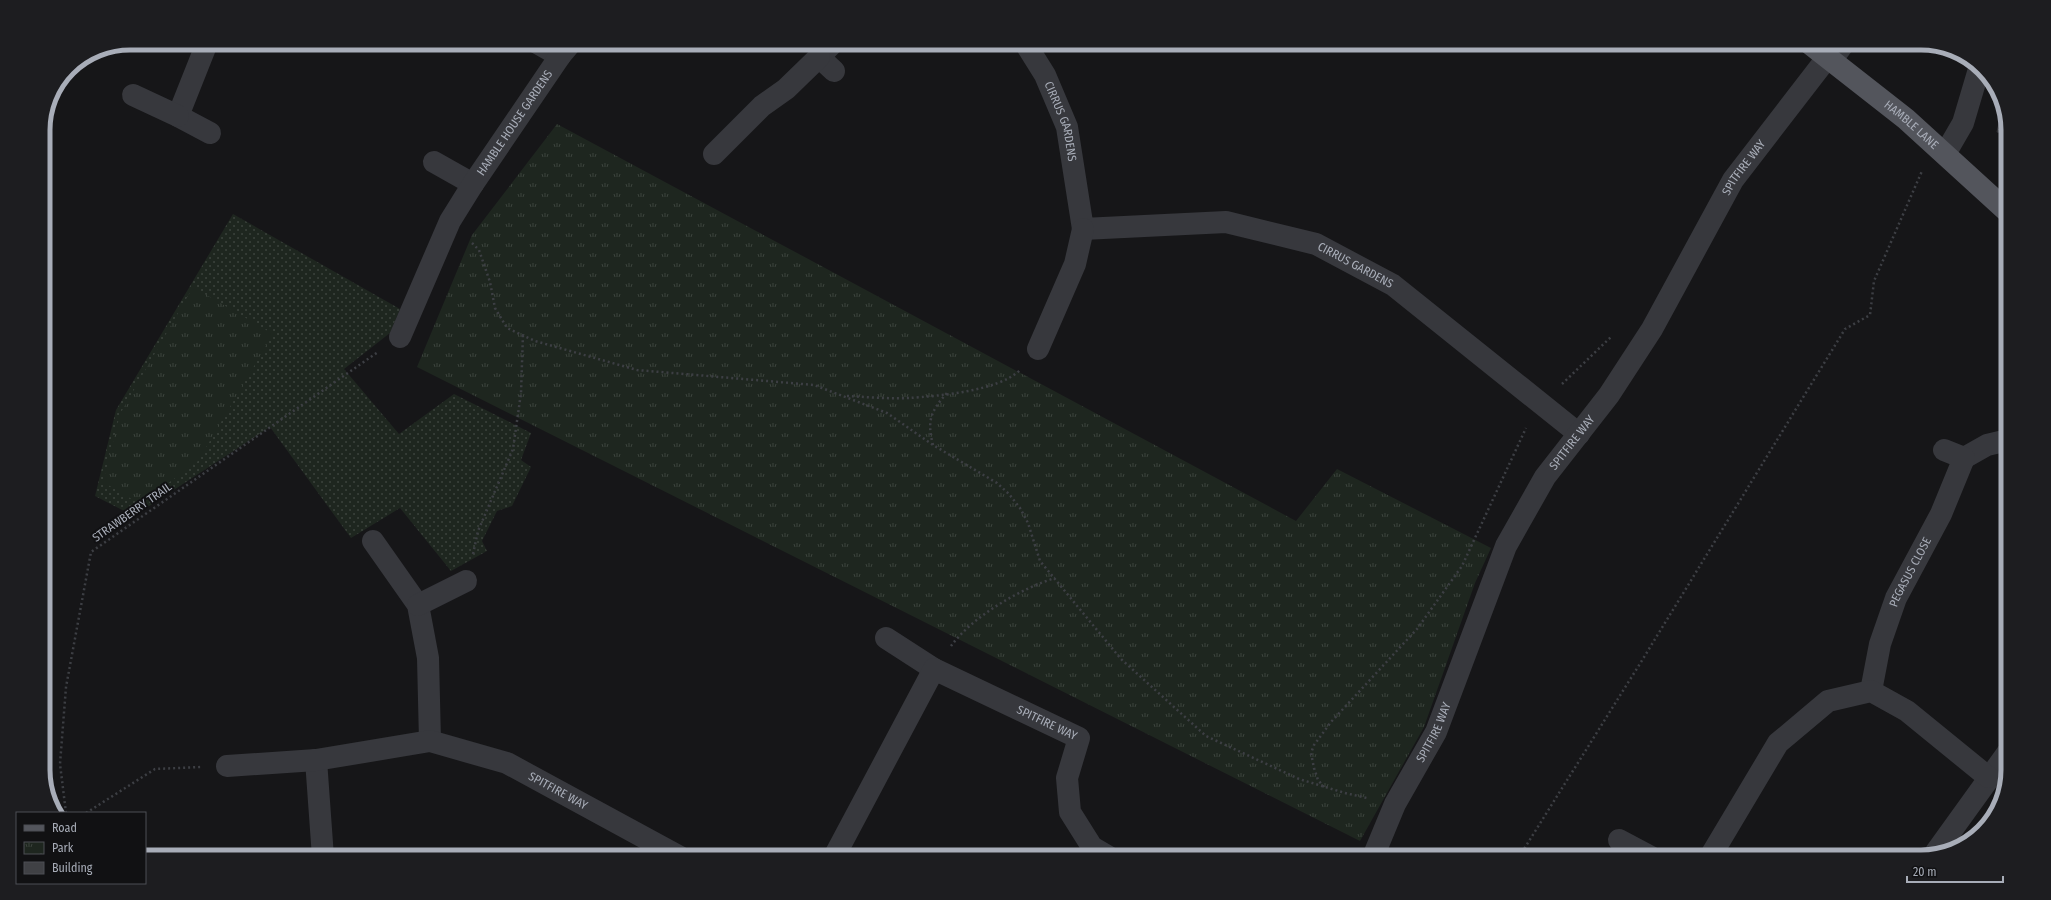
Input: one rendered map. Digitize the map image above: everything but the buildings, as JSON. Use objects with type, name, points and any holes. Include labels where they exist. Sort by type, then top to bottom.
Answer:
[{"type":"main road","name":"HAMBLE LANE","points":[[1818,50],[1906,119],[2001,206]]},
{"type":"street","points":[[178,116],[205,50]]},
{"type":"street","name":"HAMBLE HOUSE GARDENS","points":[[400,337],[450,221],[472,184],[565,50]]},
{"type":"street","name":"CIRRUS GARDENS","points":[[1029,50],[1045,75],[1067,126],[1083,229],[1075,264],[1038,348]]},
{"type":"street","name":"SPITFIRE WAY","points":[[1376,850],[1395,804],[1436,732],[1506,546],[1545,477],[1609,395],[1652,329],[1733,180],[1837,50]]},
{"type":"street","points":[[714,154],[762,106],[829,57]]},
{"type":"street","points":[[1945,154],[1963,123],[1978,73]]},
{"type":"street","points":[[133,95],[210,133]]},
{"type":"street","name":"HAMBLE HOUSE GARDENS","points":[[434,162],[472,184]]},
{"type":"street","name":"CIRRUS GARDENS","points":[[1083,229],[1226,222],[1316,244],[1393,285],[1579,434]]},
{"type":"street","points":[[1944,450],[1964,458],[1987,445],[2001,442]]},
{"type":"street","name":"PEGASUS CLOSE","points":[[1871,691],[1880,644],[1896,598],[1941,514],[1964,458]]},
{"type":"street","points":[[373,541],[418,605],[428,658],[430,741]]},
{"type":"street","points":[[418,605],[466,581]]},
{"type":"street","name":"SPITFIRE WAY","points":[[886,638],[934,669],[1079,738],[1067,778],[1070,812],[1092,847],[1097,850]]},
{"type":"street","points":[[838,850],[934,669]]},
{"type":"street","points":[[1714,850],[1778,743],[1828,701],[1871,691],[1907,711],[1988,777]]},
{"type":"street","name":"SPITFIRE WAY","points":[[227,766],[316,760],[430,741],[507,763],[667,850]]},
{"type":"street","points":[[316,760],[322,850]]},
{"type":"street","points":[[1939,848],[2001,761]]},
{"type":"street","points":[[1618,840],[1637,850]]},
{"type":"path","points":[[1523,850],[1641,662],[1845,329],[1870,315],[1874,281],[1922,170],[1945,154]]},
{"type":"path","points":[[450,221],[479,250],[490,282],[495,308],[507,328],[523,334],[535,341],[637,370],[814,385],[888,413],[933,445],[997,483],[1009,494],[1020,508],[1028,523],[1040,561],[1122,659],[1206,736],[1299,779],[1345,793],[1395,804]]},
{"type":"path","points":[[466,581],[478,531],[513,449],[521,393],[523,334]]},
{"type":"path","name":"STRAWBERRY TRAIL","points":[[66,812],[60,764],[66,687],[91,552],[400,337]]},
{"type":"path","points":[[844,396],[908,398],[994,386],[1016,375],[1032,358],[1038,348]]},
{"type":"path","points":[[933,445],[930,432],[930,419],[936,405],[947,393]]},
{"type":"path","points":[[934,669],[956,639],[975,621],[1039,583],[1055,578]]},
{"type":"path","points":[[88,812],[155,769],[227,766]]},
{"type":"green space","points":[[557,124],[1296,521],[1337,469],[1491,548],[1475,583],[1424,727],[1360,841],[417,367],[472,235]]},
{"type":"green space","points":[[233,214],[400,309],[390,333],[344,369],[399,434],[454,394],[531,433],[521,460],[531,467],[512,506],[497,511],[482,541],[487,551],[451,571],[400,508],[351,538],[270,427],[134,516],[95,496],[116,410]]},
{"type":"green space","points":[[193,287],[273,334],[198,461],[140,504],[103,482],[120,414]]}]
